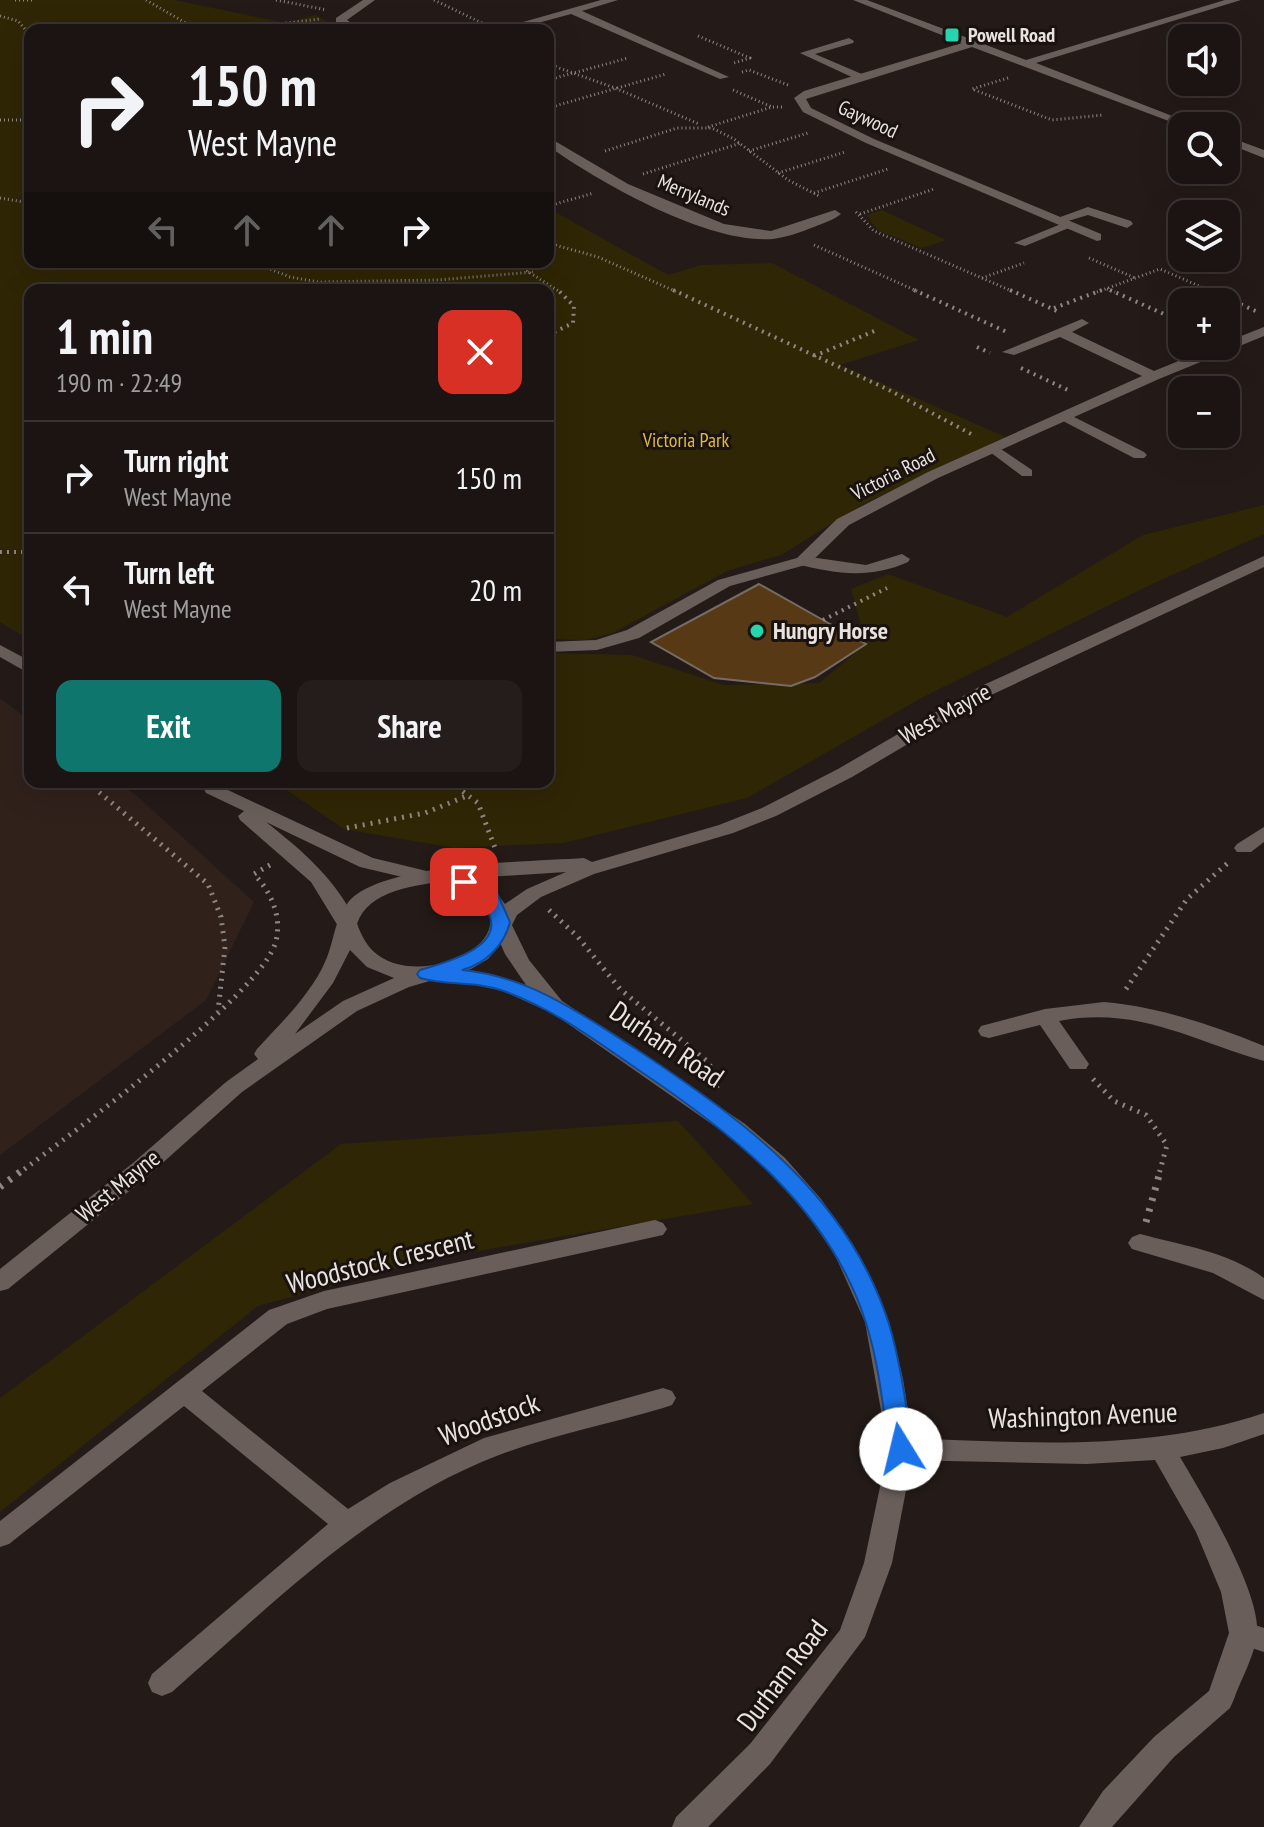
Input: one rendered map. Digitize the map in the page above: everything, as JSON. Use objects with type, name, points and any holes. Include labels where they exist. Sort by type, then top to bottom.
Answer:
[{"type":"street","points":[[351,24],[344,17],[370,0]]},
{"type":"street","points":[[523,24],[613,0]]},
{"type":"street","points":[[858,0],[1168,117]]},
{"type":"street","points":[[1026,63],[1236,0]]},
{"type":"street","points":[[572,11],[724,77]]},
{"type":"street","points":[[849,41],[805,53],[860,77]]},
{"type":"street","name":"Gaywood","points":[[974,43],[808,93],[800,98],[803,107],[874,142],[1097,237]]},
{"type":"street","points":[[1240,140],[1264,135]]},
{"type":"street","points":[[1240,144],[1264,154]]},
{"type":"street","name":"Merrylands","points":[[554,146],[574,161],[620,184],[713,227],[739,235],[772,235],[835,214]]},
{"type":"street","points":[[1020,243],[1088,211],[1127,224]]},
{"type":"street","points":[[1009,359],[1059,331],[1082,323]]},
{"type":"street","points":[[1059,331],[1154,376]]},
{"type":"street","name":"Victoria Road","points":[[554,647],[597,645],[633,634],[724,583],[803,561],[843,522],[933,475],[1154,376],[1264,331]]},
{"type":"street","points":[[1066,417],[1139,455]]},
{"type":"street","points":[[995,449],[1027,473]]},
{"type":"street","points":[[803,561],[852,572],[886,568],[902,559]]},
{"type":"street","name":"West Mayne","points":[[234,1087],[350,1006],[427,974],[464,964],[481,954],[498,934],[501,922],[510,910],[534,893],[623,858],[686,842],[769,812],[834,779],[983,692],[1264,561]]},
{"type":"street","points":[[0,650],[24,665]]},
{"type":"street","points":[[212,788],[311,870],[336,900],[348,926]]},
{"type":"street","points":[[214,788],[367,863],[428,877]]},
{"type":"street","points":[[1244,848],[1264,833]]},
{"type":"street","name":"West Mayne","points":[[0,1282],[141,1169],[234,1087],[290,1027],[318,990],[335,965],[356,905],[370,894],[387,885],[428,877],[623,858]]},
{"type":"street","name":"West Mayne","points":[[428,877],[464,882],[481,889],[498,907],[501,922]]},
{"type":"street","name":"Durham Road","points":[[501,922],[512,950],[525,970],[561,1009]]},
{"type":"street","name":"West Mayne","points":[[348,926],[353,941],[378,965],[393,971],[427,974]]},
{"type":"street","name":"Durham Road","points":[[427,974],[476,978],[509,986],[561,1009],[701,1102],[777,1164],[813,1205],[845,1251],[877,1322],[901,1449],[878,1563],[851,1637],[760,1754],[687,1827]]},
{"type":"street","points":[[989,1031],[1045,1016],[1083,1010],[1126,1010],[1185,1024],[1264,1054]]},
{"type":"street","points":[[1045,1016],[1078,1064]]},
{"type":"street","name":"Woodstock Crescent","points":[[0,1536],[278,1317],[324,1300],[655,1229]]},
{"type":"street","points":[[1140,1243],[1214,1264],[1250,1279],[1264,1291]]},
{"type":"street","points":[[185,1392],[347,1524]]},
{"type":"street","name":"Woodstock","points":[[162,1683],[347,1524],[399,1491],[493,1446],[663,1398]]},
{"type":"street","name":"Washington Avenue","points":[[901,1449],[1163,1450],[1245,1431],[1264,1423]]},
{"type":"street","points":[[1094,1827],[1113,1801],[1164,1747],[1220,1699],[1253,1636],[1207,1527],[1163,1450]]},
{"type":"path","points":[[15,0],[32,0]]},
{"type":"path","points":[[146,0],[190,24]]},
{"type":"path","points":[[276,0],[344,17]]},
{"type":"path","points":[[434,0],[485,24]]},
{"type":"path","points":[[0,16],[18,21],[24,28]]},
{"type":"path","points":[[298,24],[344,17]]},
{"type":"path","points":[[698,36],[750,58],[734,63],[808,93]]},
{"type":"path","points":[[554,78],[660,49]]},
{"type":"path","points":[[554,106],[697,65]]},
{"type":"path","points":[[554,66],[705,126],[772,107],[803,107]]},
{"type":"path","points":[[1039,68],[972,89],[1052,120],[1110,115]]},
{"type":"path","points":[[749,70],[724,77],[719,85],[772,107]]},
{"type":"path","points":[[0,120],[24,120]]},
{"type":"path","points":[[748,151],[835,124]]},
{"type":"path","points":[[777,173],[874,142]]},
{"type":"path","points":[[554,204],[742,143]]},
{"type":"path","points":[[813,193],[915,160]]},
{"type":"path","points":[[835,214],[860,214],[962,180]]},
{"type":"path","points":[[0,198],[24,202]]},
{"type":"path","points":[[772,235],[776,239],[819,245],[1010,334]]},
{"type":"path","points":[[554,244],[581,250],[813,356],[969,432],[995,449]]},
{"type":"path","points":[[1080,254],[1135,278]]},
{"type":"path","points":[[267,268],[290,277],[318,282],[438,280],[533,272]]},
{"type":"path","points":[[525,268],[547,284]]},
{"type":"path","points":[[1053,308],[1160,269],[1264,315]]},
{"type":"path","points":[[554,289],[574,306],[573,323],[554,332]]},
{"type":"path","points":[[1106,289],[1168,316]]},
{"type":"path","points":[[813,356],[877,330]]},
{"type":"path","points":[[977,347],[1009,359],[1095,403]]},
{"type":"path","points":[[953,431],[969,432]]},
{"type":"path","points":[[0,552],[24,552]]},
{"type":"path","points":[[823,620],[894,584]]},
{"type":"path","points":[[94,788],[208,884],[219,905],[227,940],[217,1012]]},
{"type":"path","points":[[459,788],[478,803],[497,851]]},
{"type":"path","points":[[344,829],[425,813],[469,795]]},
{"type":"path","points":[[1126,1010],[1126,987],[1187,899],[1244,848]]},
{"type":"path","points":[[0,1187],[119,1097],[256,978],[274,950],[278,930],[274,903],[264,883],[254,874]]},
{"type":"path","points":[[543,903],[578,937],[620,989],[708,1062],[720,1084],[701,1102]]},
{"type":"path","points":[[1078,1064],[1114,1101],[1146,1115],[1167,1145],[1140,1243]]},
{"type":"shaded area","points":[[0,698],[24,716],[24,788],[126,788],[254,902],[206,1000],[0,1155]]},
{"type":"green space","name":"Victoria Park","points":[[0,0],[174,0],[286,23],[315,15],[332,24],[24,24],[24,268],[554,268],[554,211],[668,275],[701,265],[772,263],[919,340],[840,365],[1006,437],[862,505],[781,555],[727,571],[613,633],[584,640],[554,639],[554,284],[24,284],[24,636],[0,622]]},
{"type":"green space","points":[[882,210],[946,240],[922,248],[877,230],[867,215]]},
{"type":"green space","points":[[1264,505],[1264,534],[1150,585],[923,697],[747,798],[563,843],[454,848],[344,829],[284,788],[554,788],[554,653],[632,655],[724,685],[819,683],[866,644],[851,589],[888,574],[1007,617],[1143,535]]},
{"type":"green space","points":[[678,1121],[753,1204],[425,1260],[258,1306],[0,1512],[0,1398],[341,1144]]},
{"type":"building","name":"Hungry Horse","points":[[759,584],[866,644],[815,677],[791,686],[714,678],[651,642]]},
{"type":"place","name":"Powell Road","points":[[952,35]]},
{"type":"place","name":"Hungry Horse","points":[[757,631]]},
{"type":"route","points":[[464,882],[481,889],[498,907],[501,922],[498,934],[481,954],[464,964],[427,974],[476,978],[509,986],[561,1009],[701,1102],[777,1164],[813,1205],[845,1251],[877,1322],[901,1449]]}]
